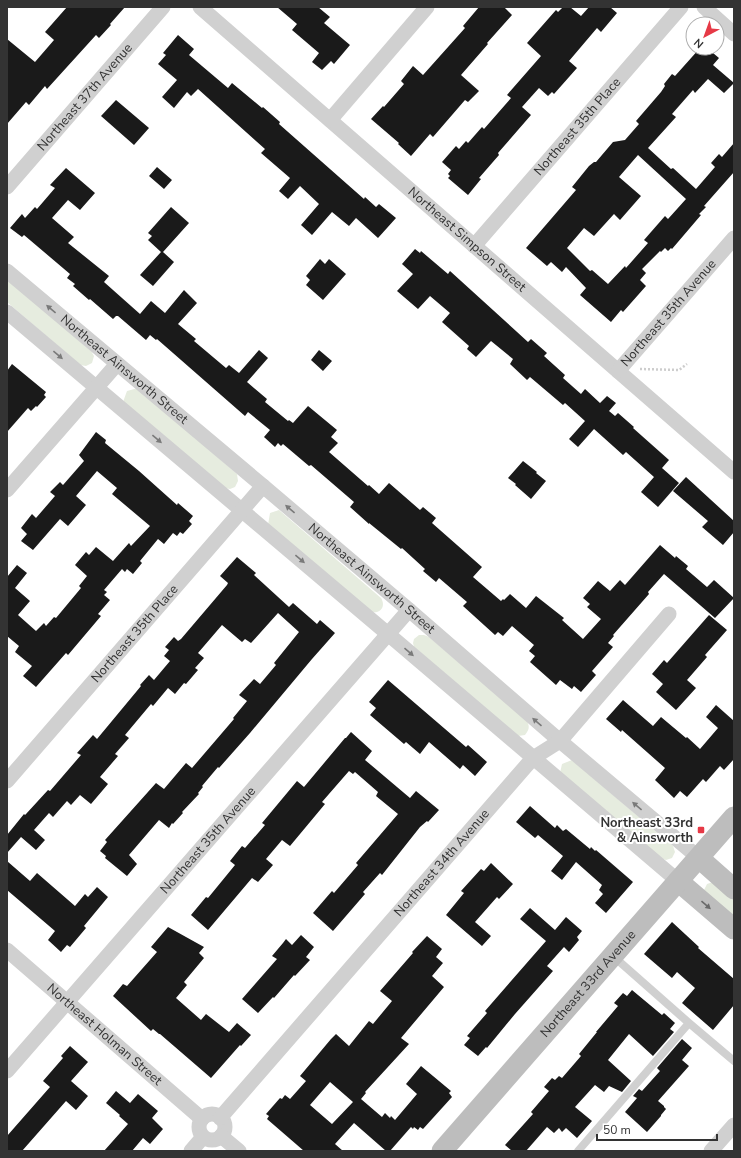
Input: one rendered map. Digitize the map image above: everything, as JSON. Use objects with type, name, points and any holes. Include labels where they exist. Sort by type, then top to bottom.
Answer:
[{"type":"main road","name":"Northeast 33rd Avenue","points":[[442,1151],[734,817]]},
{"type":"main road","name":"Northeast Ainsworth Street","points":[[698,858],[734,889]]},
{"type":"main road","points":[[678,881],[734,929]]},
{"type":"street","name":"Northeast 37th Avenue","points":[[7,187],[163,7]]},
{"type":"street","name":"Northeast Simpson Street","points":[[200,7],[734,472]]},
{"type":"street","points":[[330,120],[427,7]]},
{"type":"street","name":"Northeast 35th Place","points":[[474,246],[681,7]]},
{"type":"street","points":[[704,7],[734,34]]},
{"type":"street","name":"Northeast 35th Avenue","points":[[618,371],[734,238]]},
{"type":"street","name":"Northeast Ainsworth Street","points":[[7,271],[409,610],[698,858]]},
{"type":"street","points":[[7,312],[678,881]]},
{"type":"street","points":[[7,490],[117,364]]},
{"type":"street","name":"Northeast 35th Place","points":[[7,781],[263,486]]},
{"type":"street","name":"Northeast 35th Avenue","points":[[7,1071],[409,610]]},
{"type":"street","name":"Northeast 34th Avenue","points":[[220,1118],[533,758],[560,741],[670,614]]},
{"type":"street","name":"Northeast Holman Street","points":[[7,950],[202,1119]]},
{"type":"street","points":[[210,1115],[216,1115],[220,1118],[224,1127],[224,1131],[221,1136],[212,1140],[203,1137],[200,1133],[199,1127],[202,1119],[210,1115]]},
{"type":"street","points":[[711,1151],[734,1125]]},
{"type":"street","points":[[221,1136],[239,1151]]},
{"type":"street","points":[[191,1151],[203,1137]]},
{"type":"lane","points":[[613,956],[734,1061]]},
{"type":"lane","points":[[578,1151],[689,1023]]},
{"type":"path","points":[[640,369],[679,370],[687,364]]},
{"type":"shaded area","points":[[7,279],[91,351],[94,356],[92,363],[86,366],[80,365],[7,302]]},
{"type":"shaded area","points":[[138,388],[237,474],[238,481],[235,487],[230,489],[225,488],[123,402],[127,391]]},
{"type":"shaded area","points":[[279,510],[381,598],[383,604],[382,609],[377,612],[371,612],[268,525],[270,513]]},
{"type":"shaded area","points":[[419,635],[429,637],[527,721],[529,728],[525,735],[518,736],[414,647],[414,639]]},
{"type":"shaded area","points":[[572,760],[673,846],[675,852],[672,858],[666,860],[660,858],[560,773],[562,764]]},
{"type":"shaded area","points":[[713,882],[734,898],[734,922],[704,890],[707,884]]},
{"type":"building","points":[[67,7],[125,7],[99,38],[96,35],[47,89],[45,86],[29,105],[26,102],[7,124],[7,39],[35,62],[54,40],[45,32]]},
{"type":"building","points":[[277,7],[318,7],[330,17],[324,23],[350,45],[334,64],[331,61],[322,70],[312,62],[319,53],[292,30],[297,24]]},
{"type":"building","points":[[479,7],[504,7],[512,15],[461,75],[479,91],[468,102],[465,100],[433,137],[430,134],[411,156],[398,144],[399,143],[371,119],[383,106],[384,107],[404,84],[401,81],[413,66],[423,75],[465,28],[463,26]]},
{"type":"building","points":[[563,7],[570,7],[581,16],[589,7],[610,7],[617,13],[601,32],[597,28],[569,61],[577,68],[554,94],[552,92],[548,96],[539,88],[522,107],[531,115],[498,153],[499,155],[479,178],[481,179],[468,195],[448,178],[450,176],[448,174],[451,170],[442,162],[456,146],[459,149],[466,141],[468,143],[482,127],[484,129],[511,98],[507,95],[541,56],[527,43],[556,10],[558,12]]},
{"type":"building","points":[[178,35],[194,49],[189,55],[228,88],[232,83],[262,108],[263,107],[280,122],[279,124],[364,199],[365,197],[376,207],[379,204],[396,218],[378,238],[356,218],[349,226],[332,212],[312,235],[301,225],[319,204],[300,186],[288,199],[279,191],[290,178],[261,153],[265,149],[198,89],[191,96],[187,92],[174,108],[162,97],[177,80],[158,64],[166,55],[163,53]]},
{"type":"building","points":[[693,56],[717,56],[719,58],[713,65],[734,83],[724,93],[708,79],[695,93],[693,90],[672,114],[676,117],[648,148],[696,189],[715,167],[711,163],[719,154],[722,157],[734,143],[734,172],[704,206],[706,207],[699,214],[701,215],[672,249],[671,248],[668,251],[665,248],[661,252],[660,251],[642,269],[646,273],[640,280],[646,286],[623,312],[621,310],[611,322],[580,295],[586,288],[566,267],[562,272],[551,262],[547,266],[526,248],[576,190],[572,187],[589,166],[596,162],[613,142],[625,140],[639,124],[636,121],[661,92],[665,86],[664,84],[672,74],[675,76]],"holes":[[[638,155],[686,199],[668,219],[665,216],[644,240],[648,243],[626,268],[625,266],[608,284],[592,270],[590,271],[567,248],[584,228],[594,236],[614,214],[620,220],[641,196],[619,177]]]},
{"type":"building","points":[[116,100],[149,128],[134,145],[101,116]]},
{"type":"building","points":[[157,167],[172,180],[164,189],[149,176]]},
{"type":"building","points":[[66,168],[95,193],[80,210],[68,200],[52,218],[74,237],[68,243],[109,276],[104,282],[140,314],[151,301],[165,313],[184,290],[197,303],[178,324],[196,339],[194,341],[226,368],[229,365],[239,373],[259,350],[268,358],[247,382],[267,399],[265,402],[288,421],[289,420],[293,423],[308,406],[337,430],[331,437],[338,443],[329,452],[379,494],[389,483],[420,510],[423,507],[436,518],[432,523],[482,567],[473,577],[501,601],[510,594],[526,608],[536,596],[564,618],[562,620],[583,639],[601,619],[587,607],[590,604],[583,598],[598,581],[610,591],[620,580],[625,585],[660,545],[675,558],[676,556],[688,566],[686,569],[707,587],[714,580],[734,598],[715,618],[664,574],[648,592],[649,594],[613,635],[614,636],[608,643],[613,647],[592,671],[596,675],[581,692],[574,686],[572,689],[560,680],[556,685],[530,662],[535,656],[529,651],[534,645],[512,626],[503,636],[498,632],[495,635],[463,606],[467,602],[439,578],[436,582],[423,571],[425,569],[402,548],[401,549],[369,524],[350,507],[354,502],[311,465],[309,466],[283,444],[281,446],[278,443],[275,447],[264,437],[270,430],[248,412],[245,416],[157,339],[156,340],[150,335],[146,340],[118,316],[113,319],[73,286],[75,284],[67,278],[70,274],[24,235],[22,237],[10,228],[22,214],[25,218],[35,207],[37,209],[55,188],[50,185]]},
{"type":"building","points":[[171,207],[189,223],[163,252],[174,262],[153,286],[140,275],[161,252],[148,240],[152,236],[148,233]]},
{"type":"building","points":[[415,249],[420,253],[421,251],[448,274],[450,271],[528,342],[531,339],[547,353],[544,356],[565,375],[563,378],[581,394],[585,389],[600,403],[607,396],[616,403],[609,411],[615,416],[618,413],[669,460],[662,468],[679,483],[658,507],[641,492],[654,477],[626,452],[623,455],[594,429],[578,447],[569,439],[585,421],[565,403],[563,405],[530,377],[527,380],[510,364],[513,359],[491,341],[476,357],[467,349],[469,346],[442,322],[450,313],[430,296],[418,309],[397,291],[413,274],[402,264]]},
{"type":"building","points":[[320,259],[325,264],[329,259],[346,274],[323,300],[306,285],[310,280],[306,276]]},
{"type":"building","points":[[319,350],[332,361],[323,371],[311,360]]},
{"type":"building","points":[[12,364],[46,392],[44,395],[46,397],[31,411],[28,408],[7,432],[7,371]]},
{"type":"building","points":[[96,432],[106,440],[105,443],[177,505],[178,503],[193,516],[189,521],[192,524],[183,534],[180,532],[177,536],[173,533],[164,544],[158,539],[140,561],[142,563],[133,574],[127,569],[125,572],[122,569],[104,590],[107,592],[104,595],[110,600],[98,614],[101,616],[68,655],[66,653],[36,687],[23,676],[32,666],[15,652],[19,646],[7,636],[7,577],[17,565],[27,573],[15,588],[30,601],[18,615],[36,631],[44,623],[46,626],[54,617],[56,618],[81,588],[79,586],[87,576],[75,565],[86,552],[89,555],[96,547],[113,561],[129,543],[131,546],[150,526],[112,494],[117,488],[97,471],[76,496],[86,505],[68,526],[60,519],[33,550],[21,541],[27,534],[21,528],[32,514],[36,518],[55,496],[50,492],[60,482],[63,485],[84,461],[79,455]]},
{"type":"building","points":[[523,461],[546,481],[531,499],[508,478]]},
{"type":"building","points":[[686,477],[734,521],[734,532],[723,545],[702,527],[708,521],[673,491]]},
{"type":"building","points":[[237,557],[256,573],[254,575],[289,607],[293,603],[317,624],[320,620],[335,633],[250,733],[219,768],[218,767],[202,786],[203,787],[198,793],[199,794],[173,824],[172,823],[169,828],[159,820],[129,855],[137,864],[127,876],[105,858],[106,856],[100,851],[107,842],[105,840],[156,783],[164,789],[186,763],[192,768],[234,719],[233,718],[247,701],[239,695],[254,679],[260,684],[276,665],[274,663],[299,632],[278,613],[251,643],[245,639],[242,642],[222,625],[198,653],[204,658],[195,668],[198,670],[186,684],[184,683],[175,694],[168,688],[153,706],[151,704],[125,735],[129,738],[115,754],[118,756],[100,777],[108,784],[91,804],[80,795],[71,805],[67,801],[53,817],[49,813],[34,830],[45,840],[36,850],[21,837],[7,853],[7,835],[24,814],[25,815],[48,790],[50,791],[81,755],[77,753],[93,735],[97,739],[149,675],[154,680],[170,661],[164,656],[169,650],[165,647],[174,637],[178,641],[181,639],[227,585],[228,583],[220,576]]},
{"type":"building","points":[[709,615],[727,630],[705,655],[707,657],[687,680],[696,688],[676,710],[656,692],[663,684],[652,674],[664,660],[667,663]]},
{"type":"building","points":[[388,680],[466,747],[468,745],[487,762],[475,776],[463,765],[460,769],[429,742],[420,754],[406,742],[404,744],[370,715],[376,708],[369,702]]},
{"type":"building","points":[[623,700],[653,726],[661,717],[700,749],[718,728],[706,717],[716,705],[734,721],[734,759],[724,770],[720,766],[706,782],[703,779],[687,797],[680,791],[674,798],[655,780],[665,768],[622,730],[621,732],[606,719]]},
{"type":"building","points":[[351,732],[372,751],[365,760],[410,798],[416,791],[439,810],[428,822],[427,821],[420,827],[382,875],[380,873],[363,892],[365,894],[333,931],[313,913],[332,891],[334,893],[358,865],[356,863],[398,814],[376,796],[378,792],[355,772],[353,774],[349,771],[322,802],[325,804],[290,846],[282,840],[266,859],[273,865],[258,882],[252,878],[208,930],[191,915],[206,897],[208,898],[235,865],[230,861],[242,846],[245,848],[265,825],[262,823],[297,781],[304,787]]},
{"type":"building","points":[[530,806],[555,828],[557,825],[563,831],[566,829],[590,849],[591,847],[595,851],[596,850],[633,882],[606,913],[595,903],[603,894],[599,890],[602,885],[576,862],[562,880],[551,871],[563,856],[538,835],[535,838],[516,822]]},
{"type":"building","points":[[7,861],[30,881],[37,873],[75,906],[85,894],[88,897],[97,887],[108,897],[84,926],[86,928],[70,947],[67,945],[61,952],[48,940],[55,931],[7,890]]},
{"type":"building","points":[[491,863],[513,884],[499,899],[497,897],[475,922],[491,936],[482,946],[446,915],[464,893],[461,891],[481,869],[484,871]]},
{"type":"building","points":[[530,908],[555,930],[566,917],[582,931],[577,937],[579,940],[569,952],[564,947],[547,966],[553,971],[487,1048],[486,1047],[478,1056],[464,1045],[470,1038],[467,1036],[487,1013],[485,1011],[546,941],[520,919]]},
{"type":"building","points":[[672,922],[699,947],[698,948],[734,979],[734,1005],[713,1030],[682,1003],[695,988],[677,972],[672,978],[644,954]]},
{"type":"building","points":[[168,927],[204,947],[199,953],[204,958],[184,982],[187,985],[176,998],[201,1020],[206,1014],[229,1032],[237,1023],[251,1035],[241,1046],[240,1045],[211,1078],[160,1034],[153,1029],[151,1031],[113,996],[123,984],[127,986],[157,952],[151,947]]},
{"type":"building","points":[[301,935],[314,947],[306,957],[310,960],[258,1013],[242,999],[277,959],[272,956],[286,939],[292,945]]},
{"type":"building","points":[[427,936],[442,949],[436,957],[443,963],[432,976],[444,987],[401,1038],[409,1044],[365,1092],[366,1093],[361,1099],[382,1117],[385,1113],[390,1118],[391,1116],[395,1120],[417,1094],[406,1084],[421,1066],[451,1091],[449,1093],[452,1097],[423,1129],[420,1127],[418,1130],[411,1127],[390,1151],[386,1151],[354,1123],[335,1144],[343,1151],[304,1151],[267,1119],[269,1116],[266,1114],[280,1098],[282,1099],[285,1095],[290,1099],[306,1081],[300,1076],[336,1034],[349,1046],[369,1021],[373,1024],[392,1001],[380,991],[413,953],[412,952]],"holes":[[[330,1082],[353,1102],[332,1124],[310,1105]]]},
{"type":"building","points":[[632,990],[662,1015],[664,1013],[675,1023],[670,1029],[674,1032],[653,1056],[629,1034],[608,1060],[631,1081],[622,1092],[609,1086],[604,1092],[595,1085],[575,1107],[592,1121],[577,1138],[566,1128],[562,1132],[559,1128],[554,1133],[547,1127],[526,1151],[512,1151],[505,1145],[533,1114],[531,1112],[549,1091],[544,1087],[552,1078],[555,1080],[559,1076],[562,1078],[581,1056],[579,1054],[618,1006],[614,1003],[623,993],[627,996]]},
{"type":"building","points":[[682,1039],[692,1048],[682,1060],[689,1066],[658,1101],[666,1109],[647,1132],[625,1112],[637,1098],[633,1096],[639,1089],[642,1091],[660,1071],[657,1068]]},
{"type":"building","points":[[70,1046],[88,1062],[71,1081],[88,1096],[76,1110],[66,1101],[22,1151],[7,1151],[7,1136],[50,1087],[43,1081],[63,1058],[61,1056]]},
{"type":"building","points":[[116,1091],[130,1103],[138,1094],[158,1111],[152,1118],[163,1129],[150,1144],[143,1138],[132,1151],[104,1151],[128,1124],[106,1103]]},
{"type":"place","name":"Northeast 33rd & Ainsworth","points":[[701,830]]}]
